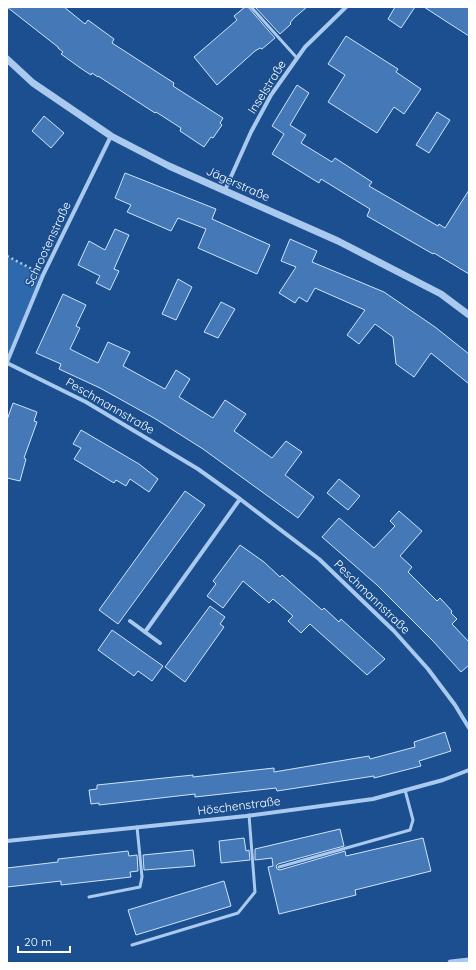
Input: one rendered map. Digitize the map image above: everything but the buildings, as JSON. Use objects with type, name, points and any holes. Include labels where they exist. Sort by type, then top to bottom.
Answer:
[{"type":"street","name":"Inselstraße","points":[[225,190],[251,132],[271,95],[304,47],[346,7]]},
{"type":"street","name":"Jägerstraße","points":[[7,59],[33,83],[111,136],[169,166],[338,241],[441,294],[469,315]]},
{"type":"street","name":"Schrootenstraße","points":[[7,362],[43,275],[111,136]]},
{"type":"street","name":"Peschmannstraße","points":[[7,362],[86,402],[198,469],[319,559],[394,631],[428,670],[455,705],[469,728]]},
{"type":"street","points":[[145,632],[240,499]]},
{"type":"street","points":[[130,622],[160,643]]},
{"type":"street","name":"Höschenstraße","points":[[7,841],[137,828],[373,799],[443,780],[469,770]]},
{"type":"street","points":[[452,963],[469,962]]},
{"type":"lane","points":[[251,7],[297,58]]},
{"type":"lane","points":[[279,867],[410,830],[413,820],[405,790]]},
{"type":"lane","points":[[132,945],[238,913],[255,892],[250,815]]},
{"type":"lane","points":[[89,897],[140,887],[142,877],[137,828]]},
{"type":"path","points":[[7,256],[43,275]]},
{"type":"shaded area","points":[[7,256],[43,275],[7,362]]}]
